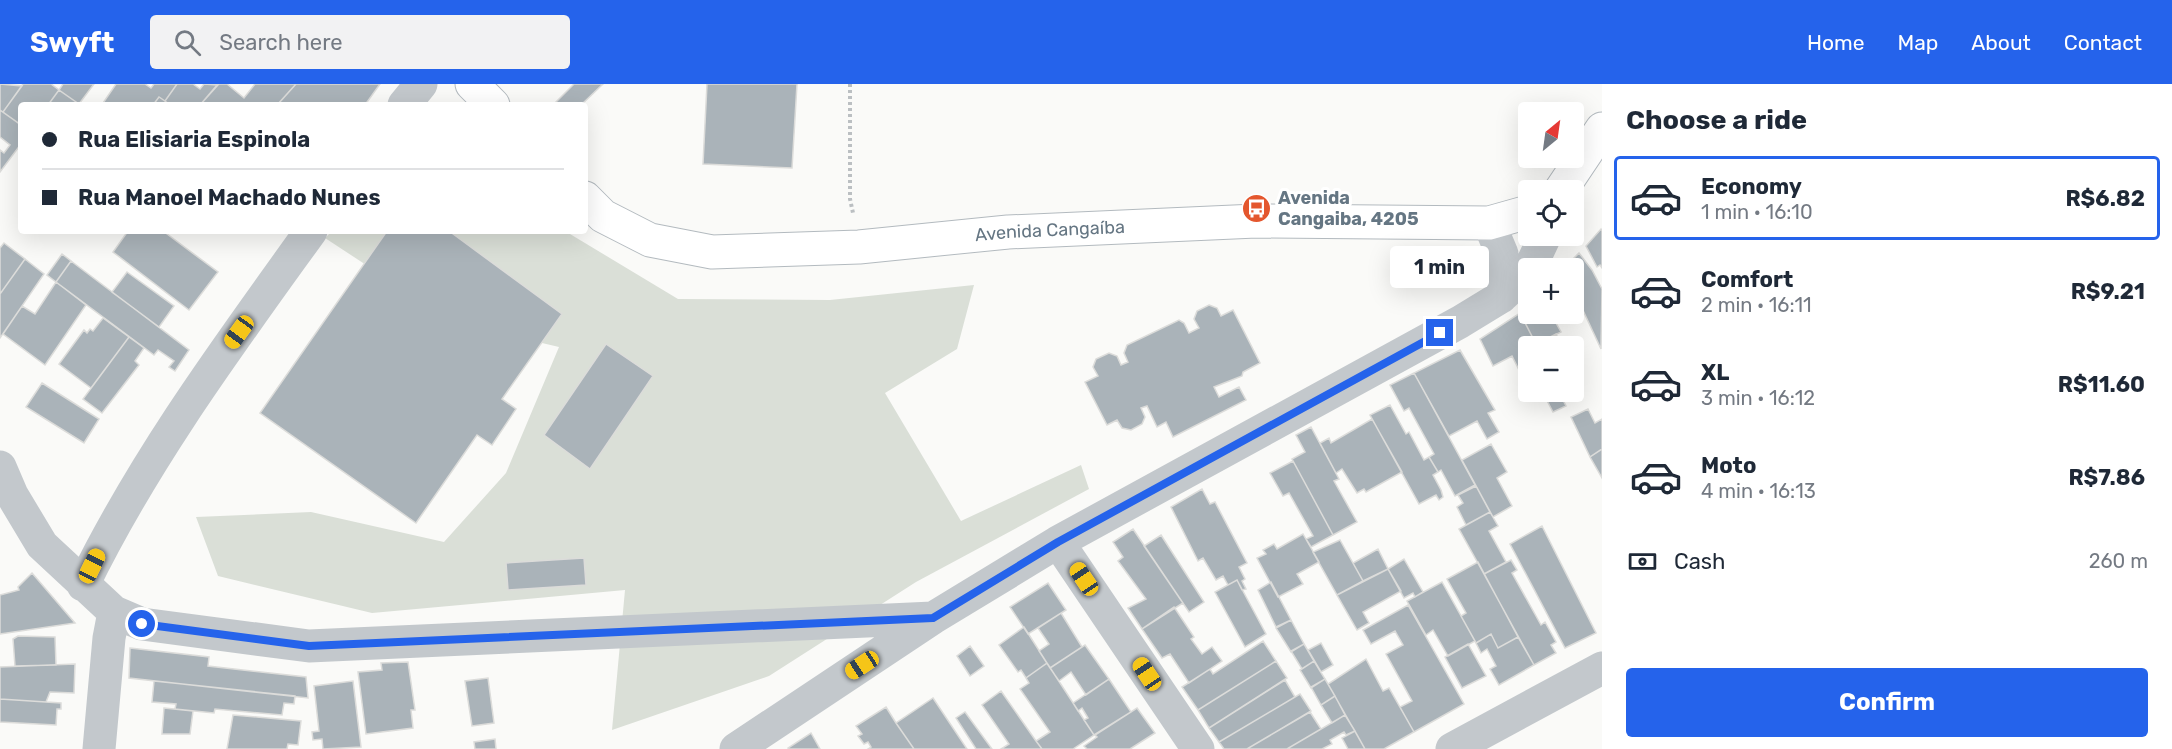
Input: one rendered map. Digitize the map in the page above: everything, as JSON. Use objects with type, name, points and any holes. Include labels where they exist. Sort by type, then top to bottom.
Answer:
[{"type":"main road","points":[[472,84],[490,102]]},
{"type":"main road","points":[[1567,180],[1602,129]]},
{"type":"main road","name":"Avenida Cangaíba","points":[[588,201],[603,216],[650,240],[712,252],[859,247],[1008,232],[1256,221],[1490,223],[1518,215]]},
{"type":"street","points":[[406,102],[421,84]]},
{"type":"street","points":[[1490,223],[1502,254],[1501,297]]},
{"type":"street","points":[[83,585],[111,527],[199,386],[309,234]]},
{"type":"street","points":[[736,749],[933,618],[1058,542],[1460,322],[1501,297],[1518,281]]},
{"type":"street","points":[[0,467],[12,495],[42,545],[114,612],[142,624],[309,646],[933,618]]},
{"type":"street","points":[[1058,542],[1198,749]]},
{"type":"street","points":[[99,749],[108,638],[114,612]]},
{"type":"street","points":[[1452,749],[1602,668]]},
{"type":"path","points":[[850,84],[850,199],[859,247]]},
{"type":"shaded area","points":[[329,234],[570,234],[678,299],[830,300],[974,285],[957,349],[885,393],[961,521],[1081,465],[1089,489],[916,582],[769,676],[612,730],[625,590],[372,613],[218,576],[196,517],[311,512],[444,542],[506,473],[559,347],[453,322],[325,238]]},
{"type":"building","points":[[0,84],[22,86],[3,112],[0,110]]},
{"type":"building","points":[[23,84],[51,84],[59,90],[50,102],[18,102],[18,123],[3,112]]},
{"type":"building","points":[[63,84],[94,84],[80,102],[76,102],[59,90]]},
{"type":"building","points":[[116,84],[145,84],[151,88],[154,84],[177,84],[165,101],[159,97],[155,102],[104,102]]},
{"type":"building","points":[[177,84],[193,84],[200,89],[204,84],[218,85],[203,102],[165,101]]},
{"type":"building","points":[[218,84],[227,84],[244,98],[255,84],[296,84],[280,102],[203,102]]},
{"type":"building","points":[[296,84],[380,84],[367,102],[280,102]]},
{"type":"building","points":[[574,84],[603,84],[584,102],[556,102]]},
{"type":"building","points":[[707,84],[797,84],[792,168],[703,164]]},
{"type":"building","points":[[59,90],[76,102],[50,102]]},
{"type":"building","points":[[159,97],[166,102],[155,102]]},
{"type":"building","points":[[0,110],[18,123],[18,148],[0,172],[0,150],[4,153],[10,145],[0,137]]},
{"type":"building","points":[[1601,229],[1602,268],[1600,265],[1597,267],[1586,246]]},
{"type":"building","points":[[126,234],[167,234],[218,272],[189,310],[113,252]]},
{"type":"building","points":[[385,234],[453,234],[562,314],[502,399],[516,409],[492,445],[477,435],[416,523],[260,413]]},
{"type":"building","points":[[4,243],[25,259],[0,294],[0,248]]},
{"type":"building","points":[[62,254],[71,261],[56,282],[47,275]]},
{"type":"building","points":[[25,259],[44,274],[0,338],[0,294]]},
{"type":"building","points":[[1584,260],[1602,289],[1601,349],[1584,312]]},
{"type":"building","points":[[71,261],[189,350],[175,371],[169,367],[174,361],[158,350],[154,355],[56,282]]},
{"type":"building","points":[[127,272],[174,306],[159,327],[112,292]]},
{"type":"building","points":[[56,282],[86,305],[45,365],[3,334],[22,306],[35,314]]},
{"type":"building","points":[[1209,305],[1217,308],[1221,316],[1233,310],[1260,363],[1243,372],[1242,376],[1214,387],[1219,397],[1239,387],[1246,400],[1173,437],[1166,422],[1157,427],[1147,406],[1141,408],[1145,417],[1142,424],[1131,430],[1122,428],[1117,420],[1107,425],[1085,382],[1098,376],[1093,367],[1096,359],[1109,353],[1117,356],[1121,365],[1128,362],[1124,353],[1127,345],[1179,320],[1184,323],[1189,333],[1199,328],[1194,319],[1197,311]]},
{"type":"building","points":[[1518,314],[1518,324],[1526,324],[1532,336],[1518,336],[1518,368],[1512,356],[1493,366],[1480,339]]},
{"type":"building","points":[[103,318],[129,337],[91,388],[59,364],[84,330],[87,333],[90,329],[93,331]]},
{"type":"building","points":[[1526,324],[1557,324],[1561,332],[1553,336],[1532,336]]},
{"type":"building","points":[[129,337],[144,348],[135,361],[139,365],[102,413],[83,399]]},
{"type":"building","points":[[606,344],[653,376],[590,469],[544,435]]},
{"type":"building","points":[[1460,350],[1495,410],[1488,413],[1499,432],[1487,439],[1477,421],[1449,436],[1414,373]]},
{"type":"building","points":[[1414,373],[1475,485],[1455,496],[1441,470],[1438,472],[1429,457],[1434,454],[1409,408],[1404,411],[1390,385]]},
{"type":"building","points":[[42,383],[99,419],[84,443],[26,407]]},
{"type":"building","points":[[1548,402],[1564,402],[1566,406],[1553,412]]},
{"type":"building","points":[[1390,405],[1406,434],[1409,432],[1424,460],[1429,457],[1438,472],[1433,475],[1443,497],[1439,500],[1436,495],[1419,504],[1370,415]]},
{"type":"building","points":[[1588,409],[1595,423],[1602,419],[1602,449],[1590,457],[1571,417]]},
{"type":"building","points":[[1372,419],[1402,472],[1366,492],[1364,489],[1357,493],[1342,469],[1336,473],[1320,443],[1329,438],[1331,443]]},
{"type":"building","points":[[1311,427],[1339,479],[1334,481],[1357,522],[1333,535],[1292,459],[1305,452],[1296,435]]},
{"type":"building","points":[[1491,444],[1507,472],[1497,478],[1512,506],[1493,517],[1462,460]]},
{"type":"building","points":[[1602,449],[1602,478],[1590,457]]},
{"type":"building","points":[[1293,461],[1333,535],[1311,547],[1306,539],[1313,536],[1289,493],[1283,496],[1270,473]]},
{"type":"building","points":[[1476,486],[1490,512],[1466,525],[1457,507],[1463,503],[1458,495]]},
{"type":"building","points":[[1202,489],[1210,504],[1215,502],[1247,563],[1239,567],[1245,579],[1242,581],[1246,589],[1242,590],[1237,580],[1228,585],[1223,576],[1216,580],[1203,558],[1198,561],[1171,507]]},
{"type":"building","points":[[1490,512],[1498,526],[1489,531],[1506,562],[1484,574],[1459,529]]},
{"type":"building","points":[[1542,526],[1596,633],[1565,648],[1510,544]]},
{"type":"building","points":[[1133,529],[1183,603],[1142,629],[1128,608],[1146,599],[1118,561],[1123,557],[1113,542]]},
{"type":"building","points":[[1303,534],[1319,562],[1297,574],[1303,584],[1278,597],[1257,558],[1266,554],[1263,550],[1274,544],[1277,549]]},
{"type":"building","points":[[1161,535],[1204,602],[1189,612],[1144,546]]},
{"type":"building","points":[[1340,540],[1363,581],[1337,595],[1313,552]]},
{"type":"building","points":[[1378,549],[1388,569],[1363,581],[1353,563]]},
{"type":"building","points":[[584,558],[586,585],[508,590],[506,563]]},
{"type":"building","points":[[1404,559],[1423,592],[1415,597],[1413,593],[1404,598],[1388,569]]},
{"type":"building","points":[[1511,560],[1517,570],[1512,573],[1541,625],[1545,622],[1556,642],[1551,645],[1556,653],[1534,665],[1484,574]]},
{"type":"building","points":[[1478,562],[1518,637],[1498,648],[1491,634],[1476,643],[1461,616],[1466,613],[1447,579]]},
{"type":"building","points":[[1388,569],[1401,591],[1363,612],[1369,623],[1357,630],[1337,595]]},
{"type":"building","points":[[32,573],[75,623],[0,634],[0,595],[19,590],[18,587]]},
{"type":"building","points":[[1237,580],[1266,634],[1245,647],[1215,592]]},
{"type":"building","points":[[1271,582],[1291,620],[1276,627],[1258,590]]},
{"type":"building","points":[[1442,582],[1475,641],[1448,656],[1433,630],[1426,635],[1407,601]]},
{"type":"building","points":[[1048,583],[1066,610],[1028,634],[1010,607]]},
{"type":"building","points":[[1408,605],[1464,704],[1414,732],[1400,707],[1412,701],[1386,654],[1403,645],[1395,631],[1371,644],[1363,630]]},
{"type":"building","points":[[1174,607],[1194,637],[1191,639],[1202,654],[1212,647],[1222,661],[1189,683],[1170,654],[1162,658],[1142,629]]},
{"type":"building","points":[[1061,613],[1082,647],[1050,668],[1039,651],[1049,644],[1038,628]]},
{"type":"building","points":[[1291,620],[1304,644],[1291,652],[1276,628]]},
{"type":"building","points":[[1024,627],[1047,663],[1026,678],[1021,670],[1018,672],[999,645]]},
{"type":"building","points":[[1491,634],[1498,648],[1518,637],[1534,665],[1499,685],[1490,669],[1496,666],[1487,649],[1481,653],[1476,643]]},
{"type":"building","points":[[18,636],[55,637],[56,665],[15,666],[13,639]]},
{"type":"building","points":[[1263,641],[1276,661],[1198,710],[1182,687],[1210,669],[1213,674]]},
{"type":"building","points":[[1321,643],[1333,665],[1321,672],[1308,650]]},
{"type":"building","points":[[1304,644],[1314,661],[1302,669],[1291,651]]},
{"type":"building","points":[[1468,644],[1486,676],[1462,688],[1445,657]]},
{"type":"building","points":[[1085,645],[1109,679],[1086,695],[1071,672],[1059,681],[1050,668]]},
{"type":"building","points":[[970,646],[984,666],[970,676],[957,656]]},
{"type":"building","points":[[130,648],[209,657],[208,666],[306,677],[308,698],[129,678]]},
{"type":"building","points":[[1366,659],[1383,691],[1389,688],[1414,732],[1384,749],[1365,749],[1328,684]]},
{"type":"building","points":[[1276,661],[1287,678],[1209,728],[1198,710]]},
{"type":"building","points":[[1314,661],[1325,679],[1311,688],[1300,670]]},
{"type":"building","points":[[408,662],[415,710],[411,710],[413,728],[366,734],[358,672],[382,670],[381,663]]},
{"type":"building","points":[[1047,663],[1094,735],[1073,749],[1042,749],[1036,741],[1050,732],[1020,689],[1029,683],[1026,678]]},
{"type":"building","points":[[75,664],[74,693],[50,692],[46,702],[0,699],[0,667]]},
{"type":"building","points":[[488,678],[494,723],[472,726],[465,681]]},
{"type":"building","points":[[1109,679],[1131,712],[1094,735],[1084,720],[1088,718],[1082,708],[1078,711],[1073,703]]},
{"type":"building","points":[[1325,679],[1335,696],[1321,705],[1311,687]]},
{"type":"building","points":[[1285,680],[1295,697],[1219,742],[1209,728]]},
{"type":"building","points":[[154,681],[295,696],[294,704],[284,703],[282,715],[215,709],[214,713],[175,709],[176,704],[152,702]]},
{"type":"building","points":[[353,681],[361,747],[323,749],[322,739],[313,740],[312,732],[319,731],[314,686]]},
{"type":"building","points":[[1001,691],[1042,749],[1001,749],[1009,744],[982,705]]},
{"type":"building","points":[[1300,694],[1311,711],[1247,749],[1224,749],[1219,742]]},
{"type":"building","points":[[1335,696],[1345,715],[1332,723],[1321,705]]},
{"type":"building","points":[[933,698],[967,749],[914,749],[896,723]]},
{"type":"building","points":[[0,699],[61,703],[61,709],[57,709],[56,725],[0,722]]},
{"type":"building","points":[[886,707],[914,749],[868,749],[871,747],[868,742],[864,744],[858,736],[862,734],[856,726]]},
{"type":"building","points":[[164,708],[193,711],[190,734],[162,734]]},
{"type":"building","points":[[1137,708],[1155,733],[1130,749],[1087,749],[1084,746],[1097,737],[1095,735]]},
{"type":"building","points":[[965,712],[992,749],[976,749],[956,718]]},
{"type":"building","points":[[1310,712],[1321,729],[1287,749],[1247,749]]},
{"type":"building","points":[[233,715],[301,721],[298,745],[288,744],[287,749],[227,749]]},
{"type":"building","points":[[1345,715],[1355,731],[1346,735],[1344,732],[1330,740],[1332,744],[1322,749],[1287,749]]},
{"type":"building","points":[[1355,731],[1365,749],[1348,749],[1342,738]]},
{"type":"building","points":[[811,733],[820,749],[788,748]]},
{"type":"building","points":[[495,739],[496,749],[475,749],[474,742]]},
{"type":"place","name":"Avenida Cangaiba, 4205","points":[[1257,208]]},
{"type":"route","points":[[142,624],[309,646],[933,618],[1058,542],[1440,333]]}]
